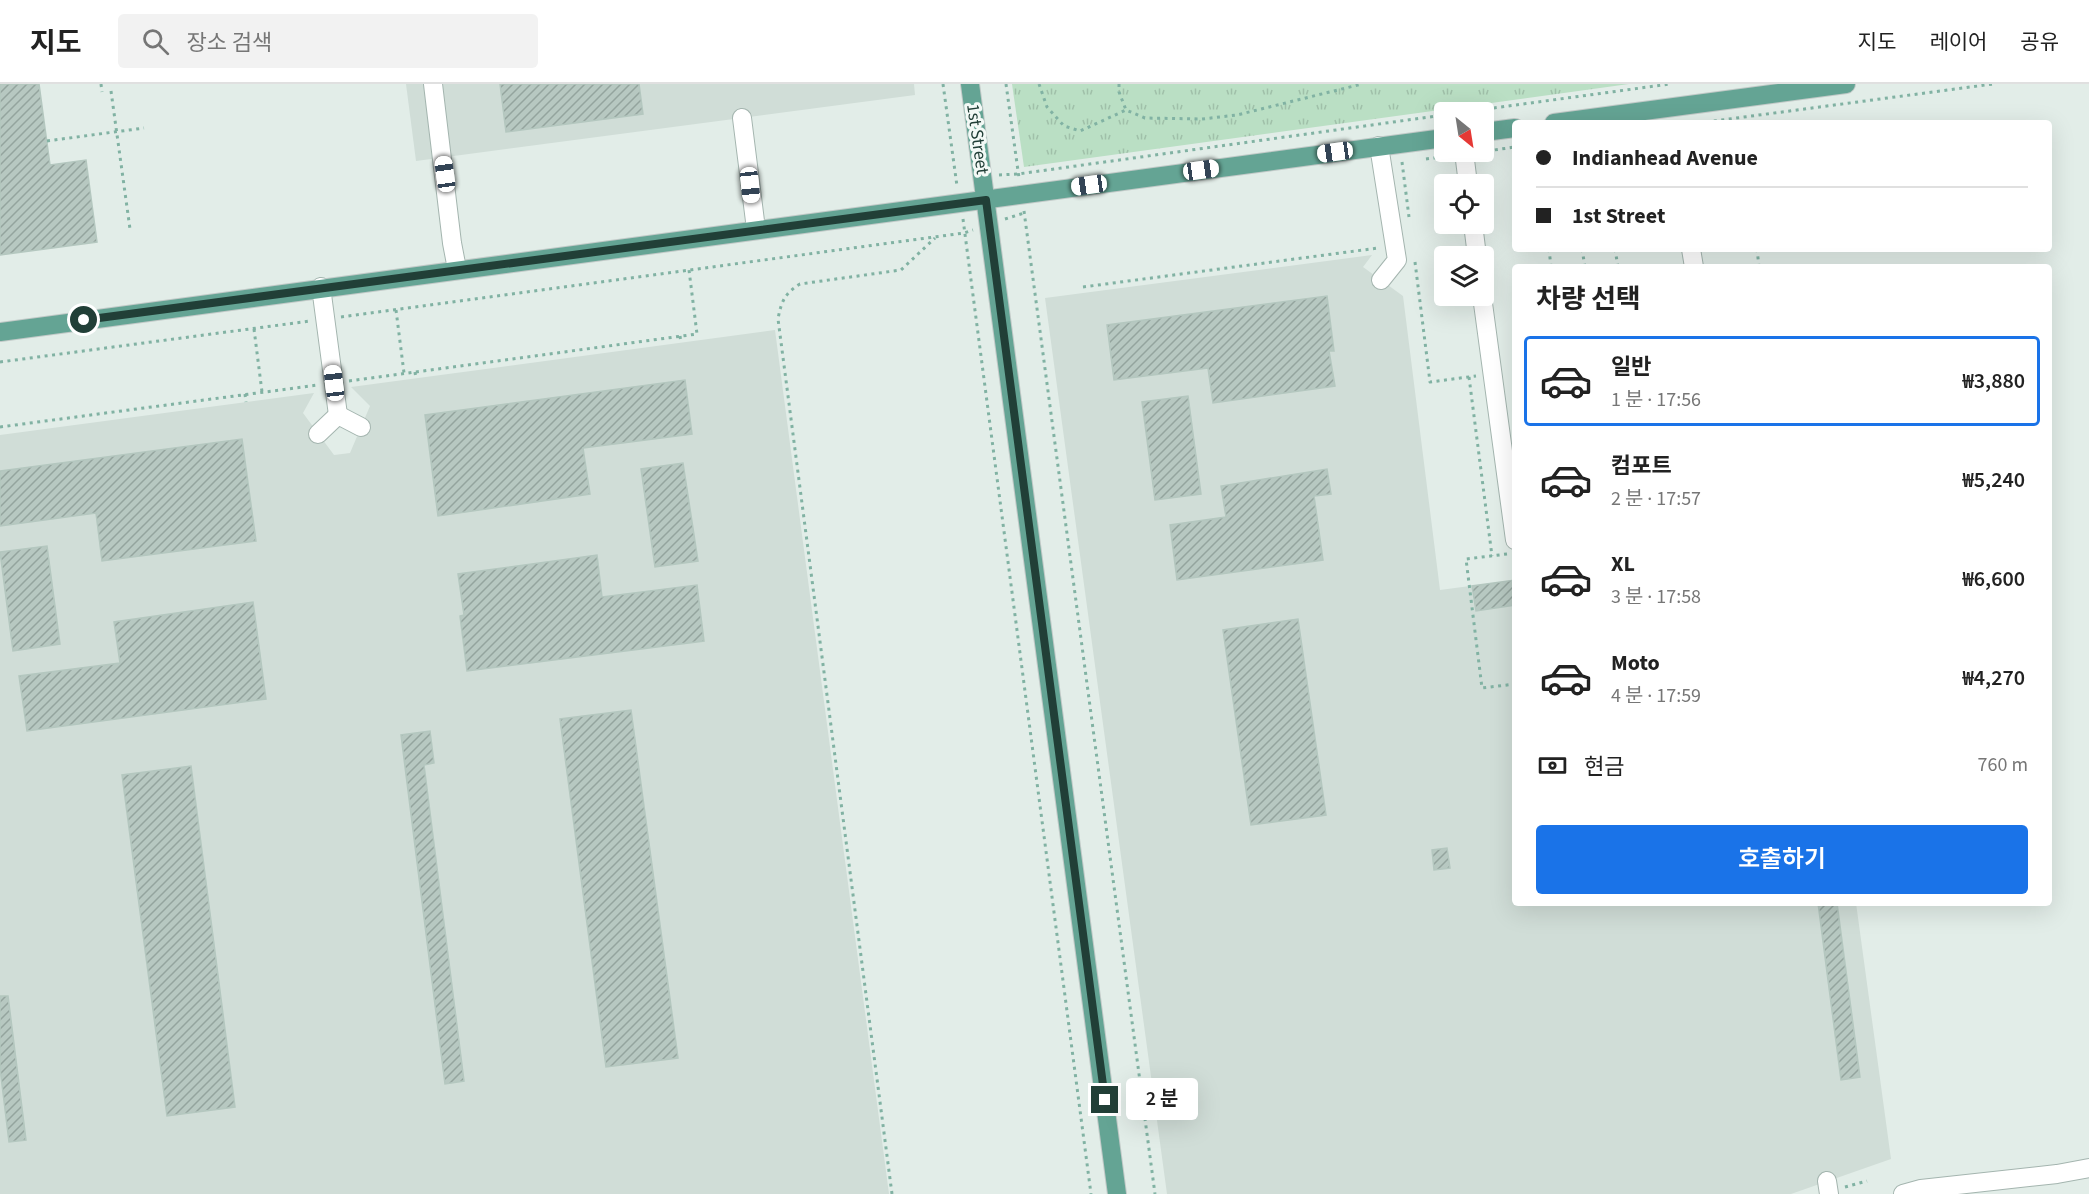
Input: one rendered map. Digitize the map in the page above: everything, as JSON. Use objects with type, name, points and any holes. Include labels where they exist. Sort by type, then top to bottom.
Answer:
[{"type":"main road","name":"1st Street","points":[[970,84],[1117,1194]]},
{"type":"main road","points":[[1576,120],[1846,84]]},
{"type":"main road","points":[[1494,131],[1512,128]]},
{"type":"main road","points":[[0,332],[321,287],[1434,139]]},
{"type":"lane","points":[[432,84],[457,269]]},
{"type":"lane","points":[[742,118],[751,204],[756,229]]},
{"type":"lane","points":[[1379,146],[1397,260],[1381,280]]},
{"type":"lane","points":[[321,287],[338,416]]},
{"type":"lane","points":[[1483,306],[1512,518]]},
{"type":"lane","points":[[338,416],[361,427]]},
{"type":"lane","points":[[318,434],[338,416]]},
{"type":"lane","points":[[1903,1194],[1921,1189],[2058,1174],[2089,1168]]},
{"type":"path","points":[[101,84],[102,92]]},
{"type":"path","points":[[943,84],[1091,1194]]},
{"type":"path","points":[[1006,84],[1155,1194]]},
{"type":"path","points":[[1039,84],[1047,108],[1064,126],[1080,131],[1126,110]]},
{"type":"path","points":[[1119,84],[1119,92],[1126,110],[1144,118],[1202,119],[1249,112],[1362,84]]},
{"type":"path","points":[[1494,108],[1670,84]]},
{"type":"path","points":[[1724,120],[1993,84]]},
{"type":"path","points":[[111,91],[130,229]]},
{"type":"path","points":[[1018,174],[1434,116]]},
{"type":"path","points":[[47,141],[144,128]]},
{"type":"path","points":[[1402,162],[1410,221]]},
{"type":"path","points":[[0,362],[964,233]]},
{"type":"path","points":[[892,1194],[778,319],[780,304],[789,291],[800,284],[901,270],[936,237]]},
{"type":"path","points":[[1083,287],[1395,246]]},
{"type":"path","points":[[1333,254],[1333,260]]},
{"type":"path","points":[[1414,255],[1430,382],[1492,374]]},
{"type":"path","points":[[0,427],[697,334],[689,270]]},
{"type":"path","points":[[1110,284],[1111,289]]},
{"type":"path","points":[[396,310],[404,373]]},
{"type":"path","points":[[254,329],[262,392]]},
{"type":"path","points":[[680,336],[681,343]]},
{"type":"path","points":[[415,372],[416,379]]},
{"type":"path","points":[[1470,377],[1492,556]]},
{"type":"path","points":[[245,394],[246,402]]},
{"type":"path","points":[[1512,553],[1466,559],[1482,688],[1512,684]]},
{"type":"shaded area","points":[[406,84],[914,84],[915,95],[416,161]]},
{"type":"shaded area","points":[[1372,255],[1363,267],[1403,296],[1440,590],[1512,580],[1512,906],[1856,906],[1891,1159],[1791,1194],[1167,1194],[1045,298]]},
{"type":"shaded area","points":[[775,330],[889,1194],[0,1194],[0,435],[314,393],[303,413],[334,455],[350,453],[370,406],[351,387]]},
{"type":"green space","points":[[1012,84],[1629,84],[1494,103],[1434,102],[1434,111],[1024,167]]},
{"type":"building","points":[[0,84],[39,84],[50,165],[86,160],[97,242],[0,255]]},
{"type":"building","points":[[500,84],[639,84],[643,114],[506,132]]},
{"type":"building","points":[[1327,296],[1334,351],[1329,351],[1335,386],[1213,403],[1208,368],[1114,380],[1107,325]]},
{"type":"building","points":[[685,380],[692,434],[583,448],[590,494],[438,516],[425,415]]},
{"type":"building","points":[[1188,396],[1201,494],[1155,500],[1142,402]]},
{"type":"building","points":[[242,439],[256,541],[102,561],[96,513],[0,526],[0,471]]},
{"type":"building","points":[[683,463],[698,561],[655,567],[641,469]]},
{"type":"building","points":[[1327,469],[1331,494],[1314,496],[1323,560],[1177,580],[1170,525],[1226,517],[1221,486]]},
{"type":"building","points":[[47,546],[60,644],[13,651],[0,552]]},
{"type":"building","points":[[597,555],[602,597],[697,585],[704,641],[467,671],[460,616],[464,615],[458,574]]},
{"type":"building","points":[[1512,580],[1512,605],[1476,611],[1472,586]]},
{"type":"building","points":[[253,602],[266,699],[27,731],[19,676],[120,663],[114,622]]},
{"type":"building","points":[[1298,619],[1326,815],[1251,825],[1223,630]]},
{"type":"building","points":[[631,710],[678,1058],[606,1067],[560,719]]},
{"type":"building","points":[[430,731],[434,763],[424,765],[464,1081],[445,1084],[401,735]]},
{"type":"building","points":[[191,766],[235,1107],[167,1116],[122,775]]},
{"type":"building","points":[[1447,848],[1450,868],[1434,870],[1432,850]]},
{"type":"building","points":[[1818,906],[1837,906],[1860,1077],[1841,1080]]},
{"type":"building","points":[[0,996],[8,996],[26,1140],[9,1142],[0,1068]]},
{"type":"route","points":[[84,320],[986,200],[1105,1100]]}]
